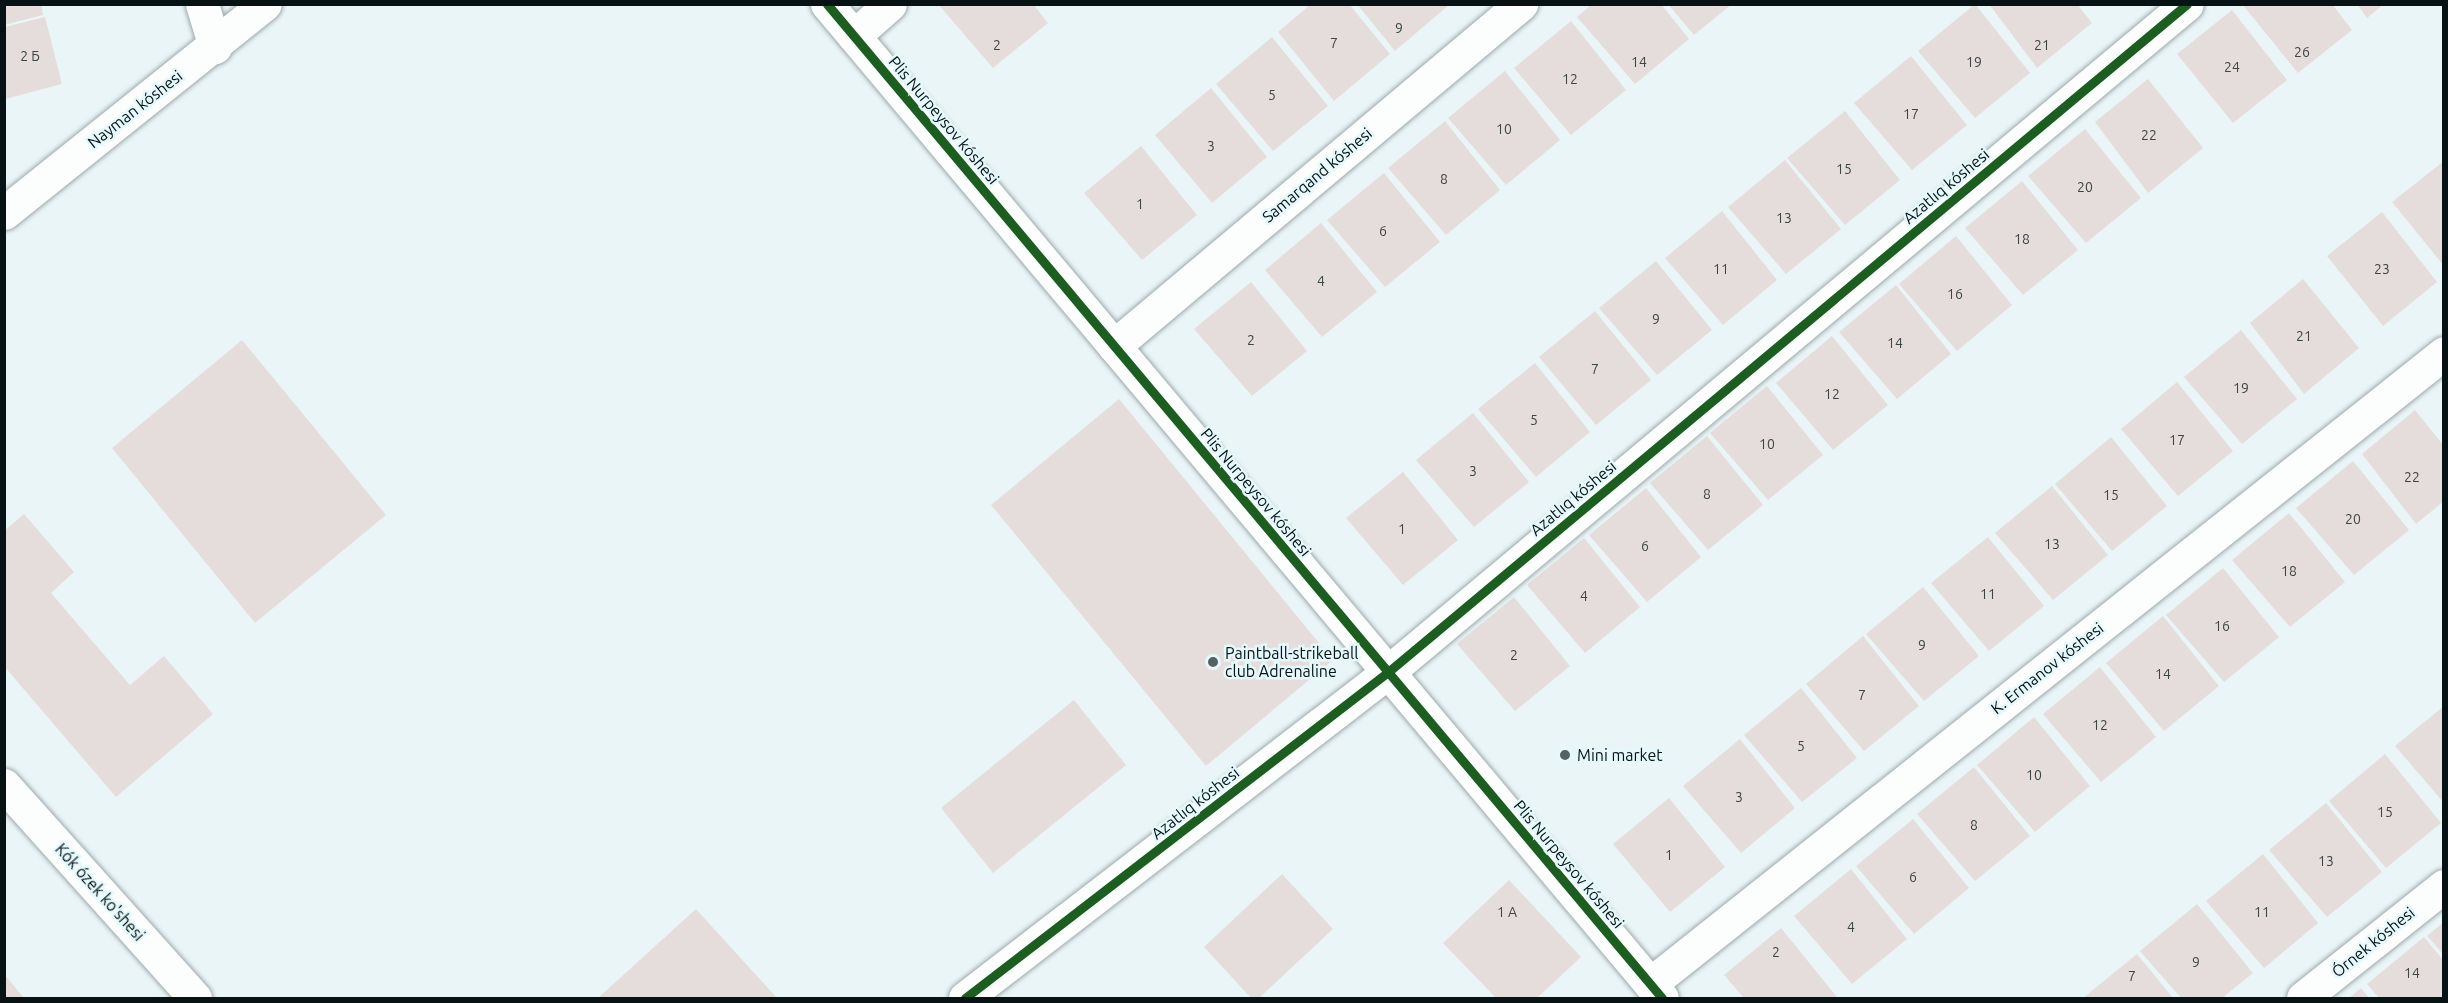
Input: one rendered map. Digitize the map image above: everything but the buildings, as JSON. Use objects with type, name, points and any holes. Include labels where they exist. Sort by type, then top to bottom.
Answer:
[{"type":"street","points":[[202,4],[215,47]]},
{"type":"street","name":"Nayman kóshesi","points":[[4,213],[215,47],[265,4]]},
{"type":"street","name":"Plis Nurpeysov kóshesi","points":[[827,4],[1656,991]]},
{"type":"street","points":[[854,36],[890,4]]},
{"type":"street","name":"Samarqand kóshesi","points":[[1114,345],[1521,4]]},
{"type":"street","name":"Azatlıq kóshesi","points":[[965,999],[1389,672],[2187,4]]},
{"type":"street","name":"K. Ermanov kóshesi","points":[[1656,991],[2444,353]]},
{"type":"street","name":"Kók ózek ko'shesi","points":[[4,785],[195,999]]},
{"type":"street","name":"Órnek kóshesi","points":[[2303,999],[2444,886]]},
{"type":"cycle path","points":[[827,4],[1662,998]]},
{"type":"cycle path","points":[[965,998],[1388,672],[2187,4]]},
{"type":"place","name":"Paintball-strikeball club Adrenaline","points":[[1213,662]]},
{"type":"place","name":"Mini market","points":[[1565,755]]}]
